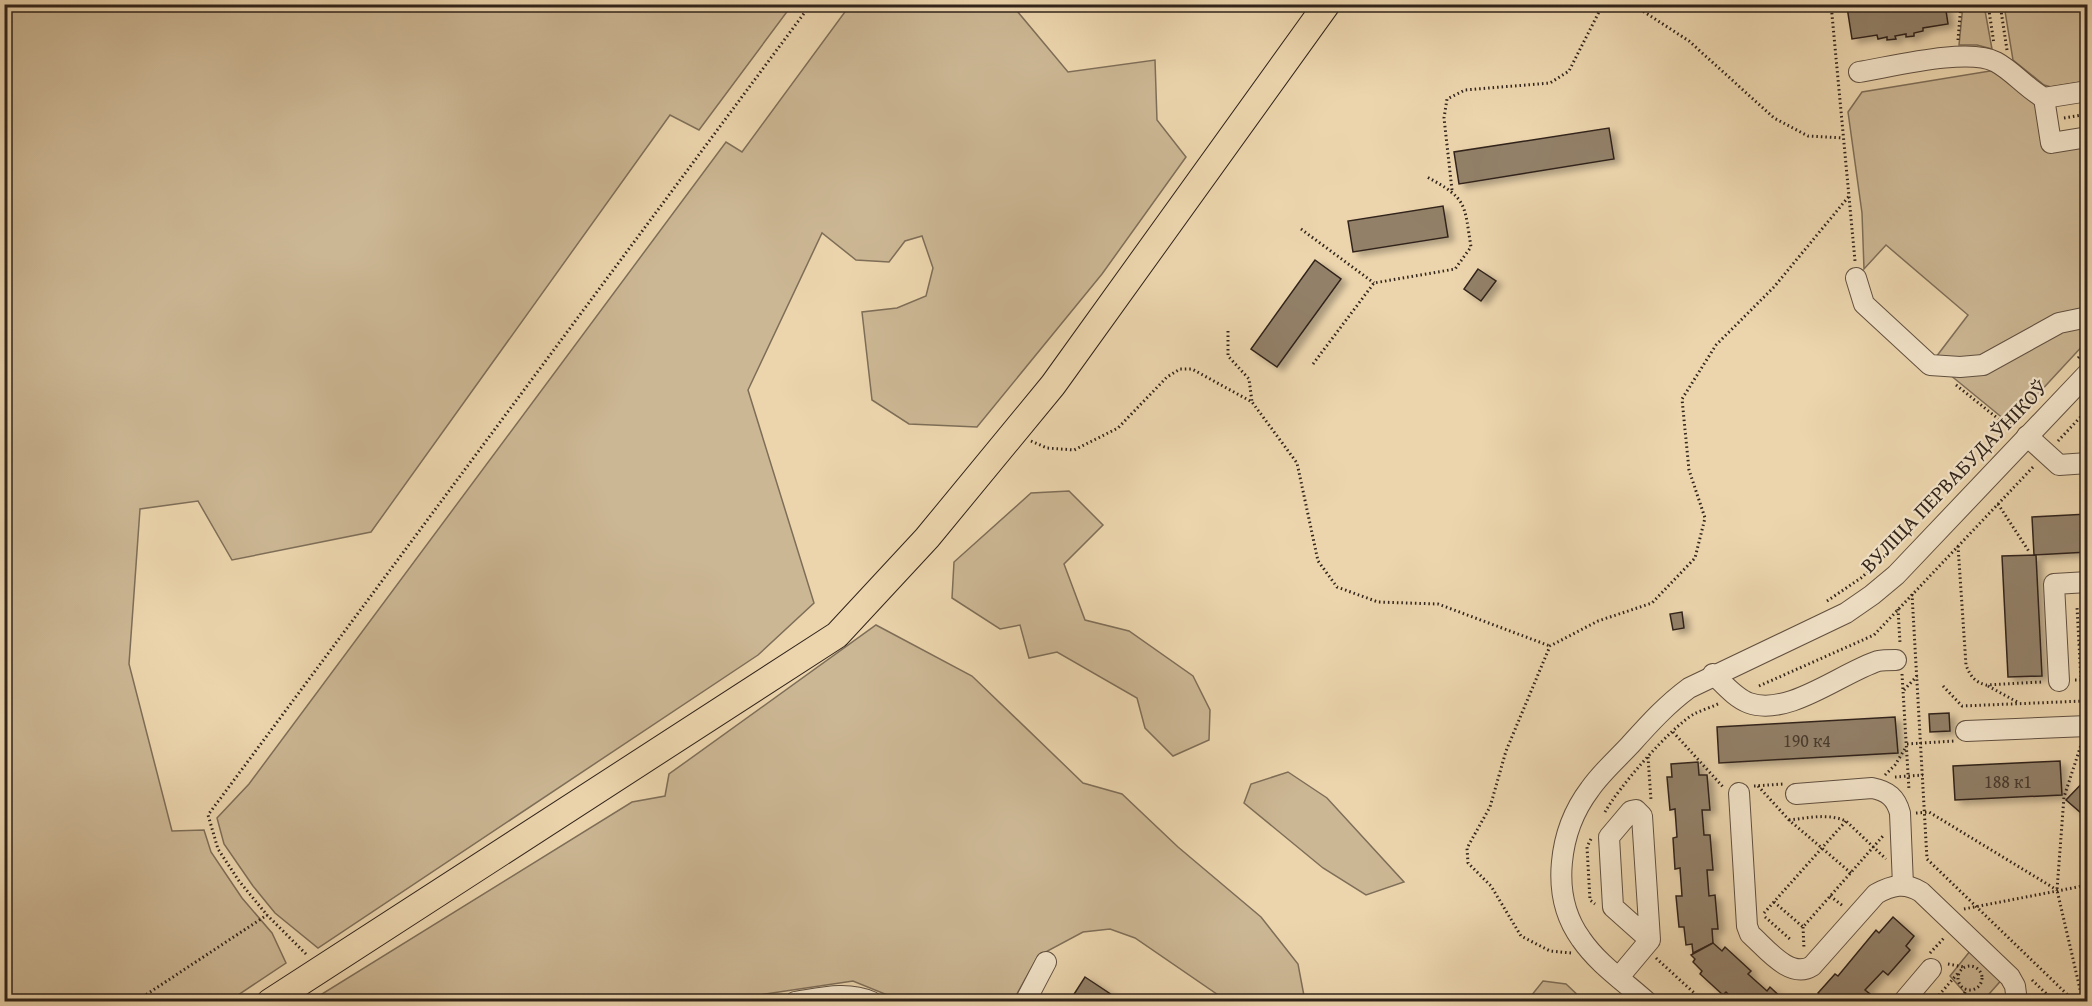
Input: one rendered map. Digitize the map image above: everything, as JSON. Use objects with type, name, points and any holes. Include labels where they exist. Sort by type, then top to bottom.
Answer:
[{"type":"main road","points":[[270,1002],[837,635],[927,538],[1053,385],[1327,4]]},
{"type":"street","points":[[1859,72],[1968,55],[1983,57],[2004,68],[2044,98],[2051,142],[2088,137]]},
{"type":"street","points":[[2044,98],[2088,91]]},
{"type":"street","points":[[1856,278],[1864,304],[1930,365],[1960,367],[1983,365],[2059,323],[2088,317]]},
{"type":"street","name":"ВУЛІЦА ПЕРВАБУДАЎНІКОЎ","points":[[1647,1002],[1593,956],[1579,937],[1568,911],[1561,882],[1562,855],[1570,826],[1589,789],[1666,705],[1689,688],[1713,674],[1846,613],[1896,575],[2019,432],[2088,373]]},
{"type":"street","points":[[2019,432],[2059,465],[2088,463]]},
{"type":"street","points":[[2060,681],[2054,584],[2088,582]]},
{"type":"street","points":[[1713,674],[1737,696],[1748,703],[1763,706],[1789,702],[1879,661],[1900,657]]},
{"type":"street","points":[[1966,731],[2086,730]]},
{"type":"street","points":[[1794,789],[1872,788],[1891,795],[1900,813],[1903,885]]},
{"type":"street","points":[[1747,790],[1747,926],[1750,934],[1789,968],[1800,971],[1812,966],[1876,894],[1889,886],[1903,885],[1921,892],[2010,977],[2015,986],[2017,1002]]},
{"type":"street","points":[[1619,977],[1650,940],[1642,816],[1635,810],[1631,811],[1609,837],[1613,907],[1650,940]]},
{"type":"street","points":[[1024,1002],[1046,962]]},
{"type":"street","points":[[1903,1002],[1931,969]]},
{"type":"street","points":[[795,1002],[844,994],[872,1002]]},
{"type":"path","points":[[322,969],[267,915],[239,881],[218,849],[208,815],[811,4]]},
{"type":"path","points":[[1452,190],[1444,118],[1447,99],[1465,90],[1550,83],[1569,71],[1603,4]]},
{"type":"path","points":[[1632,4],[1689,41],[1774,118],[1808,136],[1843,138]]},
{"type":"path","points":[[1831,4],[1856,278]]},
{"type":"path","points":[[1957,47],[1961,4]]},
{"type":"path","points":[[1988,4],[2004,68]]},
{"type":"path","points":[[2000,4],[2004,68]]},
{"type":"path","points":[[2047,121],[2088,114]]},
{"type":"path","points":[[1313,364],[1374,282],[1455,269],[1471,247],[1464,207],[1452,190],[1427,177]]},
{"type":"path","points":[[1593,956],[1550,951],[1521,936],[1491,886],[1468,863],[1467,848],[1490,807],[1506,751],[1550,646],[1598,621],[1653,603],[1695,558],[1705,518],[1689,470],[1682,399],[1716,345],[1774,287],[1850,195]]},
{"type":"path","points":[[1301,229],[1374,282]]},
{"type":"path","points":[[1228,331],[1228,356],[1249,379],[1252,402]]},
{"type":"path","points":[[1930,365],[2019,432]]},
{"type":"path","points":[[1013,433],[1047,448],[1074,450],[1118,428],[1167,377],[1180,369],[1192,369],[1252,402],[1297,463],[1318,561],[1337,587],[1378,602],[1438,604],[1550,646]]},
{"type":"path","points":[[1998,504],[2030,553]]},
{"type":"path","points":[[1958,546],[1966,665],[1973,678],[2021,704]]},
{"type":"path","points":[[1912,594],[1928,859],[2075,1002]]},
{"type":"path","points":[[1986,685],[2081,680],[2077,607]]},
{"type":"path","points":[[1899,609],[1900,657],[1910,795]]},
{"type":"path","points":[[2079,643],[2088,648]]},
{"type":"path","points":[[1903,691],[1917,676]]},
{"type":"path","points":[[1943,686],[1962,706],[2084,701],[2088,705]]},
{"type":"path","points":[[2083,1002],[2057,890],[2064,797],[2086,730]]},
{"type":"path","points":[[1673,732],[1789,820],[1851,873]]},
{"type":"path","points":[[1907,745],[1896,765],[1881,778],[1923,776]]},
{"type":"path","points":[[1747,790],[1794,789]]},
{"type":"path","points":[[1911,813],[1929,812],[2057,890]]},
{"type":"path","points":[[1789,820],[1832,817],[1846,821],[1891,864]]},
{"type":"path","points":[[1764,913],[1846,821]]},
{"type":"path","points":[[1804,951],[1803,927],[1887,832]]},
{"type":"path","points":[[1922,864],[1928,859]]},
{"type":"path","points":[[1967,917],[1959,909],[2088,885]]},
{"type":"path","points":[[1763,901],[1764,916],[1791,940]]},
{"type":"path","points":[[1774,903],[1803,927]]},
{"type":"path","points":[[135,1002],[267,915]]},
{"type":"path","points":[[2010,949],[2015,944]]},
{"type":"path","points":[[1935,1001],[1960,970],[1973,966],[1982,976],[1981,981],[1976,988],[1966,989]]},
{"type":"path","points":[[1960,970],[1958,980],[1966,989]]},
{"type":"path","points":[[2030,978],[2055,1002]]},
{"type":"path","points":[[1962,1002],[1966,989]]},
{"type":"shaded area","points":[[5,4],[792,5],[699,130],[670,115],[371,532],[232,560],[198,501],[140,509],[129,664],[172,831],[204,830],[211,852],[242,898],[272,933],[286,963],[229,1001],[5,1001]]},
{"type":"shaded area","points":[[850,5],[1012,5],[1068,72],[1155,60],[1157,120],[1186,157],[1102,274],[977,427],[909,424],[872,400],[862,312],[897,308],[926,296],[933,268],[922,236],[905,241],[889,262],[856,260],[822,233],[748,390],[814,603],[758,655],[318,948],[275,913],[253,886],[224,844],[217,818],[249,784],[726,142],[742,152]]},
{"type":"shaded area","points":[[1963,5],[1984,5],[1992,49],[1977,45],[1959,45]]},
{"type":"shaded area","points":[[2004,5],[2087,5],[2087,81],[2051,87],[2044,85],[2013,60]]},
{"type":"shaded area","points":[[1996,70],[2035,101],[2045,150],[2087,144],[2087,341],[2010,424],[1933,361],[1968,315],[1886,245],[1864,269],[1862,213],[1848,112],[1862,92]]},
{"type":"shaded area","points":[[1069,491],[1103,525],[1064,564],[1085,620],[1129,631],[1193,676],[1210,710],[1209,740],[1173,756],[1145,728],[1137,698],[1057,652],[1029,658],[1020,625],[1000,629],[952,598],[954,562],[1031,493]]},
{"type":"shaded area","points":[[876,625],[972,676],[1083,783],[1122,794],[1178,847],[1261,917],[1298,964],[1305,1001],[1227,1001],[1135,938],[1110,929],[1083,932],[1038,956],[1013,1001],[902,1001],[853,981],[711,1002],[309,1002],[632,802],[665,796],[669,774]]},
{"type":"shaded area","points":[[1288,772],[1327,798],[1404,882],[1366,895],[1323,868],[1244,803],[1251,784]]},
{"type":"shaded area","points":[[1974,946],[2005,976],[1982,1002],[1972,1001],[1950,976]]},
{"type":"shaded area","points":[[1543,981],[1566,984],[1584,1001],[1531,1001],[1531,996]]},
{"type":"building","points":[[1865,4],[1945,4],[1948,24],[1923,28],[1923,31],[1914,33],[1914,36],[1906,37],[1906,34],[1895,36],[1896,39],[1887,40],[1887,37],[1878,39],[1877,35],[1852,39],[1847,7]]},
{"type":"building","points":[[1609,128],[1614,159],[1459,184],[1454,152]]},
{"type":"building","points":[[1443,206],[1448,237],[1353,252],[1348,221]]},
{"type":"building","points":[[1315,260],[1341,279],[1277,367],[1251,349]]},
{"type":"building","points":[[1478,269],[1496,281],[1481,301],[1464,289]]},
{"type":"building","points":[[2088,514],[2088,552],[2034,555],[2032,517]]},
{"type":"building","points":[[2036,555],[2042,676],[2008,677],[2002,556]]},
{"type":"building","points":[[1682,612],[1684,628],[1673,630],[1670,614]]},
{"type":"building","points":[[1949,713],[1950,731],[1930,732],[1929,714]]},
{"type":"building","points":[[1895,717],[1898,753],[1719,763],[1717,727]]},
{"type":"building","points":[[2060,761],[2062,795],[1955,800],[1953,766]]},
{"type":"building","points":[[1698,762],[1699,775],[1707,775],[1710,810],[1702,810],[1704,835],[1710,835],[1713,870],[1707,870],[1709,896],[1715,895],[1718,929],[1712,929],[1713,943],[1693,953],[1692,944],[1686,945],[1684,927],[1679,927],[1676,896],[1682,896],[1680,868],[1675,869],[1673,838],[1677,837],[1675,809],[1670,810],[1667,777],[1672,777],[1671,764]]},
{"type":"building","points":[[2088,777],[2088,819],[2066,800]]},
{"type":"building","points":[[1893,917],[1914,936],[1906,946],[1910,950],[1888,975],[1883,971],[1865,990],[1870,994],[1864,1002],[1816,1002],[1821,996],[1818,993],[1835,974],[1838,976],[1876,930],[1879,933]]},
{"type":"building","points":[[1713,943],[1722,951],[1725,947],[1751,971],[1748,974],[1767,991],[1770,987],[1786,1002],[1736,1002],[1726,992],[1723,995],[1700,974],[1702,971],[1693,962],[1695,959],[1691,955]]},
{"type":"building","points":[[1085,977],[1112,995],[1107,1002],[1069,1002]]}]
